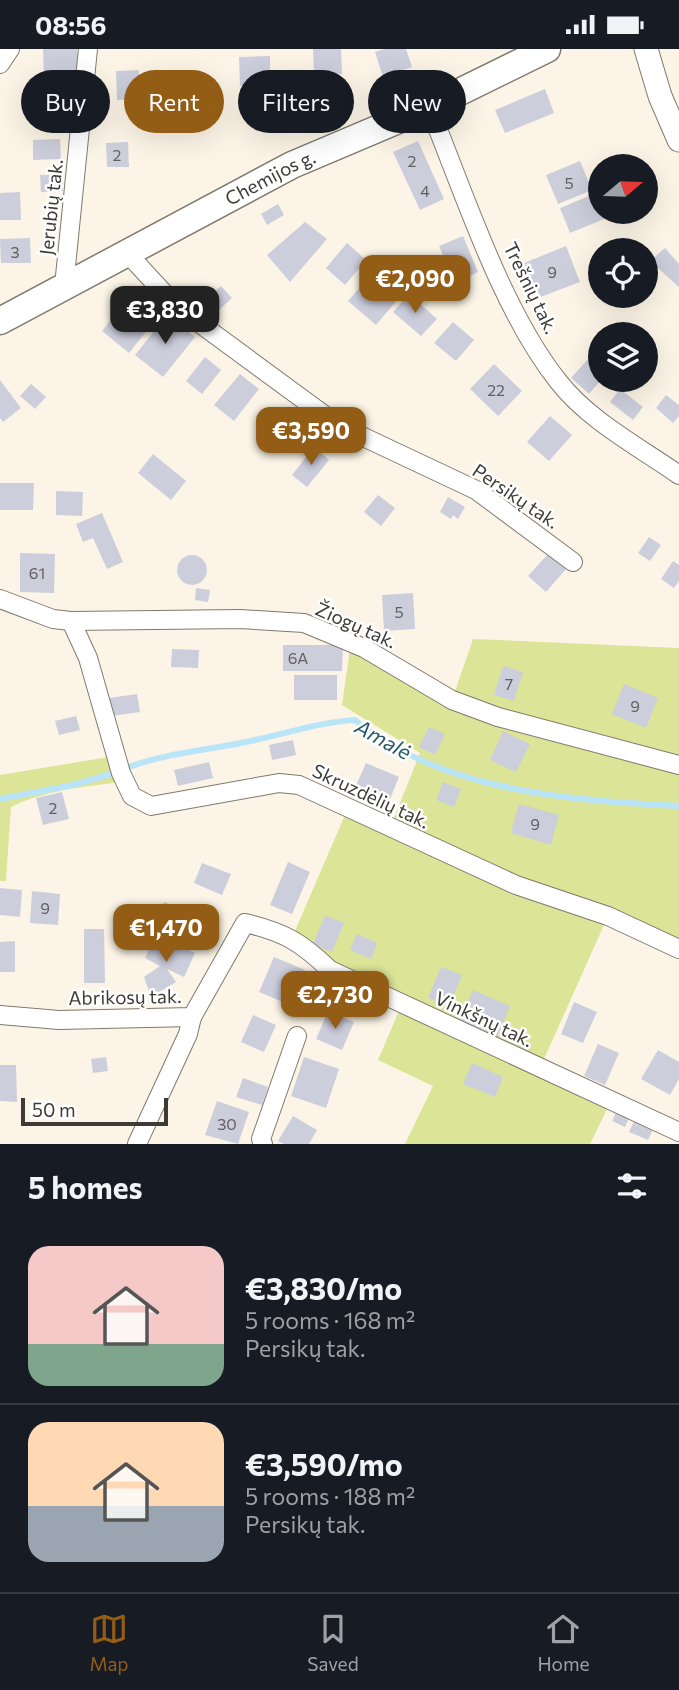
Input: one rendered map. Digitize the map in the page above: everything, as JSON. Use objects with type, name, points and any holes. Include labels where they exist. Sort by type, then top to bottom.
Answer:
[{"type":"main road","name":"Chemijos g.","points":[[466,89],[546,49]]},
{"type":"main road","name":"Chemijos g.","points":[[0,321],[292,165],[368,133]]},
{"type":"street","points":[[0,64],[10,49]]},
{"type":"street","name":"Jerubių tak.","points":[[65,286],[88,49]]},
{"type":"street","points":[[646,49],[660,96],[679,140]]},
{"type":"street","name":"Trešnių tak.","points":[[440,133],[508,297],[526,333],[558,382],[593,414],[679,475]]},
{"type":"street","name":"Persikų tak.","points":[[128,253],[176,306],[338,425],[477,490],[573,562]]},
{"type":"street","name":"Žiogų tak.","points":[[0,599],[53,619],[71,621],[240,619],[304,623],[364,648],[464,705],[579,740],[679,765]]},
{"type":"street","name":"Skruzdėlių tak.","points":[[71,621],[88,658],[121,773],[132,796],[151,806],[279,783],[299,785],[516,885],[608,916],[679,949]]},
{"type":"street","name":"Abrikosų tak.","points":[[0,1016],[59,1020],[192,1017],[245,923],[280,931]]},
{"type":"street","name":"Vinkšnų tak.","points":[[280,931],[306,948],[330,971],[679,1132]]},
{"type":"street","points":[[137,1144],[183,1046],[192,1017]]},
{"type":"street","points":[[263,1144],[261,1139],[297,1036]]},
{"type":"green space","points":[[473,639],[679,648],[679,949],[608,916],[540,1068],[611,1101],[590,1144],[405,1144],[433,1086],[378,1060],[402,1004],[330,970],[295,931],[348,808],[390,828],[420,753],[342,705],[351,642],[452,700]]},
{"type":"green space","points":[[109,757],[121,782],[51,793],[11,807],[6,881],[0,881],[0,775]]},
{"type":"building","points":[[43,49],[77,49],[78,70],[44,70]]},
{"type":"building","points":[[313,49],[341,49],[342,70],[314,70]]},
{"type":"building","points":[[384,49],[406,49],[412,67],[403,70],[381,70],[375,52]]},
{"type":"building","points":[[270,56],[270,70],[239,70],[239,57]]},
{"type":"building","points":[[116,71],[124,71],[124,100],[117,100]]},
{"type":"building","points":[[545,89],[554,113],[505,133],[495,110]]},
{"type":"building","points":[[60,139],[61,159],[33,160],[33,140]]},
{"type":"building","points":[[418,141],[444,199],[420,210],[393,152]]},
{"type":"building","points":[[128,142],[129,167],[107,167],[106,143]]},
{"type":"building","points":[[580,161],[588,180],[588,192],[558,204],[546,175]]},
{"type":"building","points":[[40,175],[62,175],[63,191],[41,192]]},
{"type":"building","points":[[20,192],[21,220],[0,220],[0,193]]},
{"type":"building","points":[[588,196],[588,224],[592,224],[570,233],[560,208]]},
{"type":"building","points":[[278,204],[284,215],[267,225],[261,214]]},
{"type":"building","points":[[305,222],[327,239],[290,282],[267,255]]},
{"type":"building","points":[[463,236],[478,272],[455,283],[439,246]]},
{"type":"building","points":[[30,238],[31,263],[1,263],[0,239]]},
{"type":"building","points":[[347,243],[366,260],[345,285],[326,268]]},
{"type":"building","points":[[566,246],[580,282],[538,298],[524,263]]},
{"type":"building","points":[[665,248],[679,264],[679,287],[658,268],[658,254]]},
{"type":"building","points":[[371,275],[398,299],[376,325],[348,301]]},
{"type":"building","points":[[221,286],[232,298],[219,310],[208,298]]},
{"type":"building","points":[[409,294],[437,319],[421,336],[393,312]]},
{"type":"building","points":[[130,296],[157,318],[129,353],[102,331]]},
{"type":"building","points":[[167,315],[195,337],[163,377],[135,355]]},
{"type":"building","points":[[453,322],[474,340],[456,361],[434,343]]},
{"type":"building","points":[[205,357],[221,370],[202,394],[186,381]]},
{"type":"building","points":[[588,359],[589,394],[571,378]]},
{"type":"building","points":[[494,364],[522,391],[498,416],[470,389]]},
{"type":"building","points":[[240,374],[259,389],[234,421],[214,405]]},
{"type":"building","points":[[0,380],[21,408],[3,422],[0,418]]},
{"type":"building","points":[[31,384],[46,397],[35,409],[20,396]]},
{"type":"building","points":[[618,392],[624,392],[643,407],[633,420],[610,402]]},
{"type":"building","points":[[666,395],[679,405],[679,416],[673,423],[656,408]]},
{"type":"building","points":[[550,416],[572,435],[549,461],[527,442]]},
{"type":"building","points":[[314,447],[329,460],[307,487],[292,475]]},
{"type":"building","points":[[153,454],[186,481],[171,500],[138,473]]},
{"type":"building","points":[[0,483],[34,483],[33,510],[0,510]]},
{"type":"building","points":[[56,491],[83,492],[82,516],[56,515]]},
{"type":"building","points":[[378,495],[395,508],[381,526],[364,512]]},
{"type":"building","points":[[448,497],[465,507],[458,519],[453,515],[451,519],[440,512]]},
{"type":"building","points":[[102,513],[123,562],[107,569],[93,538],[83,542],[76,524]]},
{"type":"building","points":[[649,537],[661,545],[650,561],[638,553]]},
{"type":"building","points":[[20,553],[55,554],[54,593],[20,592]]},
{"type":"building","points":[[548,554],[566,569],[546,592],[528,576]]},
{"type":"building","points":[[192,555],[203,559],[207,570],[203,581],[192,585],[181,581],[177,570],[181,559]]},
{"type":"building","points":[[673,561],[679,565],[679,581],[674,588],[661,579]]},
{"type":"building","points":[[196,588],[210,590],[208,602],[195,600]]},
{"type":"building","points":[[413,593],[415,629],[384,631],[382,595]]},
{"type":"building","points":[[283,645],[343,645],[342,671],[283,671]]},
{"type":"building","points":[[172,649],[199,650],[198,668],[171,667]]},
{"type":"building","points":[[503,666],[523,672],[514,701],[494,695]]},
{"type":"building","points":[[294,675],[337,675],[337,700],[294,700]]},
{"type":"building","points":[[624,684],[658,698],[646,728],[612,714]]},
{"type":"building","points":[[137,694],[140,712],[112,716],[109,698]]},
{"type":"building","points":[[76,716],[80,730],[59,735],[55,721]]},
{"type":"building","points":[[429,727],[445,734],[435,755],[419,747]]},
{"type":"building","points":[[503,731],[530,744],[516,772],[490,760]]},
{"type":"building","points":[[293,740],[296,755],[272,760],[269,745]]},
{"type":"building","points":[[209,762],[213,778],[178,786],[174,770]]},
{"type":"building","points":[[366,763],[399,777],[388,804],[354,790]]},
{"type":"building","points":[[443,782],[461,789],[454,807],[436,800]]},
{"type":"building","points":[[62,792],[69,819],[43,825],[36,798]]},
{"type":"building","points":[[519,804],[559,815],[551,845],[511,833]]},
{"type":"building","points":[[288,862],[310,872],[292,914],[270,905]]},
{"type":"building","points":[[202,863],[231,874],[222,895],[194,883]]},
{"type":"building","points":[[0,888],[22,890],[20,917],[0,915]]},
{"type":"building","points":[[32,891],[60,894],[58,925],[30,923]]},
{"type":"building","points":[[164,902],[179,908],[172,925],[157,918]]},
{"type":"building","points":[[325,915],[344,923],[332,952],[313,944]]},
{"type":"building","points":[[84,929],[104,929],[105,983],[84,983]]},
{"type":"building","points":[[357,934],[377,943],[371,959],[350,950]]},
{"type":"building","points":[[156,935],[195,953],[184,977],[167,969],[176,982],[151,997],[144,977],[160,966],[145,958]]},
{"type":"building","points":[[15,941],[15,972],[0,972],[0,942]]},
{"type":"building","points":[[274,957],[305,970],[290,1005],[259,992]]},
{"type":"building","points":[[441,967],[462,975],[449,1007],[428,998]]},
{"type":"building","points":[[473,990],[510,1006],[495,1042],[458,1026]]},
{"type":"building","points":[[574,1002],[597,1012],[583,1043],[561,1034]]},
{"type":"building","points":[[328,1011],[354,1022],[342,1050],[316,1039]]},
{"type":"building","points":[[253,1015],[276,1025],[264,1052],[241,1042]]},
{"type":"building","points":[[598,1044],[619,1053],[605,1085],[584,1076]]},
{"type":"building","points":[[658,1050],[679,1062],[679,1079],[670,1095],[641,1079]]},
{"type":"building","points":[[106,1057],[108,1071],[93,1073],[91,1059]]},
{"type":"building","points":[[304,1057],[339,1069],[326,1108],[291,1096]]},
{"type":"building","points":[[472,1063],[503,1077],[495,1097],[463,1084]]},
{"type":"building","points":[[0,1065],[16,1065],[17,1102],[0,1101]]},
{"type":"building","points":[[243,1078],[268,1087],[262,1105],[236,1097]]},
{"type":"building","points":[[217,1101],[249,1112],[238,1144],[205,1135]]},
{"type":"building","points":[[616,1113],[629,1118],[625,1127],[612,1121]]},
{"type":"building","points":[[293,1116],[317,1130],[309,1144],[284,1144],[278,1141]]},
{"type":"building","points":[[634,1121],[653,1129],[648,1140],[629,1132]]},
{"type":"waterway","name":"Amalė","points":[[129,767],[317,725],[355,720],[389,744],[427,763],[467,777],[552,795],[679,806]]},
{"type":"waterway","name":"Amalė","points":[[0,799],[73,785],[118,772]]}]
